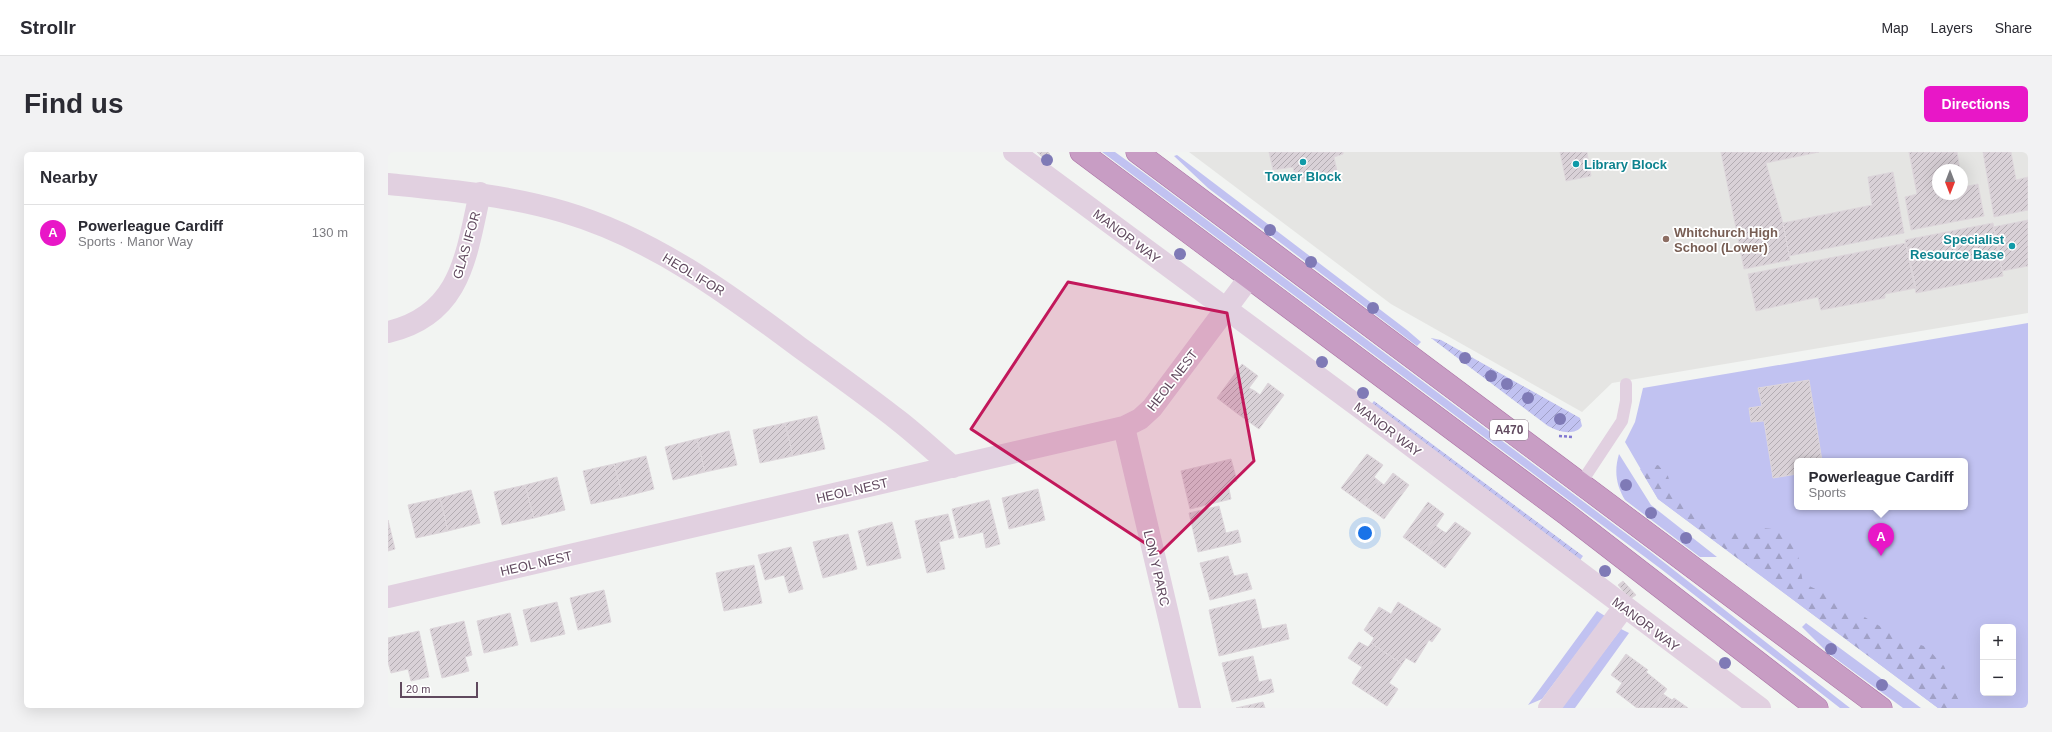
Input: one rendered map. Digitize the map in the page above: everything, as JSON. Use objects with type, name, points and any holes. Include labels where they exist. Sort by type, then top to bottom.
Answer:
[{"type":"highway","name":"A470","points":[[1081,152],[1572,519],[1817,708]]},
{"type":"highway","name":"A470","points":[[1137,152],[1880,708]]},
{"type":"street","name":"MANOR WAY","points":[[1014,152],[1227,309],[1760,708]]},
{"type":"street","name":"HEOL IFOR","points":[[388,184],[480,193],[512,198],[565,212],[617,232],[662,254],[704,278],[746,307],[899,421],[953,467]]},
{"type":"street","name":"GLAS IFOR","points":[[388,332],[406,328],[429,315],[449,294],[461,269],[480,193]]},
{"type":"street","name":"HEOL NEST","points":[[388,597],[1124,427],[1140,419],[1152,408],[1227,309],[1248,278]]},
{"type":"street","name":"LON Y PARC","points":[[1124,427],[1190,708]]},
{"type":"street","points":[[1549,708],[1624,607]]},
{"type":"lane","points":[[1581,483],[1622,422],[1625,407],[1626,384]]},
{"type":"highlighted area","points":[[1068,282],[1227,313],[1254,461],[1160,553],[971,429]]},
{"type":"shaded area","name":"Whitchurch High School (Lower)","points":[[1189,152],[2028,152],[2028,313],[1612,383],[1582,412],[1391,304]]},
{"type":"green space","points":[[1102,152],[1115,152],[1144,173],[1652,553],[1850,708],[1840,708],[1661,569]]},
{"type":"green space","points":[[1177,155],[1421,342],[1417,346],[1208,188],[1174,156]]},
{"type":"green space","points":[[2028,323],[2028,708],[1938,708],[1658,499],[1625,442],[1635,422],[1643,388]]},
{"type":"green space","points":[[1431,338],[1441,340],[1580,418],[1582,426],[1575,431],[1565,432],[1548,426]]},
{"type":"green space","points":[[1374,401],[1583,556],[1577,564],[1369,407]]},
{"type":"green space","points":[[1619,454],[1651,505],[1717,557],[1700,557],[1625,500],[1618,483],[1616,472]]},
{"type":"green space","points":[[1658,465],[1668,476],[1674,497],[1716,536],[1761,528],[1782,532],[1790,539],[1796,549],[1803,583],[1826,594],[1893,634],[1926,647],[1944,666],[1962,708],[1938,708],[1658,499],[1640,469]]},
{"type":"green space","points":[[1597,611],[1605,616],[1542,699],[1528,705]]},
{"type":"green space","points":[[1806,623],[1921,708],[1903,708],[1828,653],[1802,627]]},
{"type":"green space","points":[[1621,629],[1629,633],[1575,708],[1561,708]]},
{"type":"building","points":[[1037,152],[1048,152],[1050,154],[1045,160]]},
{"type":"building","name":"Tower Block","points":[[1269,152],[1343,152],[1343,154],[1334,157],[1337,171],[1295,180],[1293,167],[1273,170]]},
{"type":"building","name":"Library Block","points":[[1560,152],[1587,152],[1591,176],[1566,181]]},
{"type":"building","points":[[1721,152],[1819,152],[1766,163],[1783,223],[1790,260],[1744,269]]},
{"type":"building","points":[[1909,152],[1957,152],[1959,164],[1932,164],[1932,200],[1968,200],[1968,186],[1978,184],[1984,216],[1911,230],[1905,197],[1917,194]]},
{"type":"building","points":[[1983,152],[2011,152],[2016,180],[2028,177],[2028,210],[1994,217]]},
{"type":"building","points":[[1893,172],[1904,233],[1789,256],[1783,223],[1872,205],[1868,177]]},
{"type":"building","name":"Specialist Resource Base","points":[[2028,220],[2028,266],[2002,271],[1993,227]]},
{"type":"building","points":[[1993,223],[2003,276],[1916,293],[1905,240]]},
{"type":"building","points":[[1906,243],[1916,288],[1885,294],[1885,298],[1821,310],[1818,297],[1756,311],[1748,274]]},
{"type":"building","points":[[1242,364],[1258,376],[1249,388],[1255,391],[1238,414],[1217,398]]},
{"type":"building","points":[[1809,380],[1822,458],[1794,458],[1794,474],[1773,478],[1764,421],[1751,422],[1749,408],[1762,406],[1758,388]]},
{"type":"building","points":[[1268,383],[1284,395],[1259,429],[1238,414],[1255,391],[1260,395]]},
{"type":"building","points":[[817,416],[825,449],[793,456],[785,423]]},
{"type":"building","points":[[785,423],[793,456],[760,463],[753,430]]},
{"type":"building","points":[[729,431],[737,465],[705,472],[697,439]]},
{"type":"building","points":[[697,439],[705,472],[673,480],[665,447]]},
{"type":"building","points":[[1367,454],[1383,465],[1374,477],[1379,481],[1363,504],[1341,488]]},
{"type":"building","points":[[646,456],[654,489],[623,497],[614,464]]},
{"type":"building","points":[[1231,459],[1237,481],[1228,484],[1231,499],[1190,509],[1181,471]]},
{"type":"building","points":[[614,464],[623,497],[591,504],[583,471]]},
{"type":"building","points":[[1393,473],[1409,485],[1384,519],[1363,504],[1379,481],[1384,485]]},
{"type":"building","points":[[557,477],[565,510],[534,518],[525,485]]},
{"type":"building","points":[[525,485],[534,518],[502,525],[494,492]]},
{"type":"building","points":[[1038,489],[1045,520],[1009,529],[1002,498]]},
{"type":"building","points":[[471,490],[480,523],[448,531],[440,498]]},
{"type":"building","points":[[440,498],[448,531],[416,538],[408,505]]},
{"type":"building","points":[[989,500],[1000,544],[986,548],[983,532],[959,538],[952,509]]},
{"type":"building","points":[[1428,502],[1444,514],[1436,526],[1441,530],[1424,552],[1403,537]]},
{"type":"building","points":[[1219,506],[1226,533],[1238,530],[1241,542],[1198,552],[1189,513]]},
{"type":"building","points":[[948,514],[954,538],[939,542],[945,569],[927,573],[915,521]]},
{"type":"building","points":[[388,520],[395,549],[388,551]]},
{"type":"building","points":[[892,522],[901,558],[867,566],[858,531]]},
{"type":"building","points":[[1455,522],[1471,533],[1445,568],[1424,552],[1441,530],[1446,533]]},
{"type":"building","points":[[848,534],[857,569],[823,578],[813,542]]},
{"type":"building","points":[[791,547],[803,589],[789,593],[784,575],[765,580],[758,555]]},
{"type":"building","points":[[1228,556],[1234,576],[1247,573],[1252,589],[1210,600],[1200,563]]},
{"type":"building","points":[[754,565],[762,603],[724,611],[716,573]]},
{"type":"building","points":[[1623,581],[1636,595],[1630,599],[1618,585]]},
{"type":"building","points":[[604,590],[611,622],[578,630],[570,598]]},
{"type":"building","points":[[1255,599],[1262,629],[1286,624],[1289,639],[1219,656],[1209,610]]},
{"type":"building","points":[[557,602],[565,634],[531,642],[523,610]]},
{"type":"building","points":[[1398,602],[1441,629],[1432,642],[1429,640],[1415,663],[1406,658],[1402,664],[1371,643],[1374,638],[1364,630],[1379,607],[1391,614]]},
{"type":"building","points":[[510,613],[518,645],[484,653],[477,621]]},
{"type":"building","points":[[464,621],[472,655],[465,657],[469,671],[442,678],[430,629]]},
{"type":"building","points":[[419,631],[429,677],[411,681],[408,669],[391,673],[388,662],[388,638]]},
{"type":"building","points":[[1359,642],[1368,647],[1371,643],[1402,664],[1389,683],[1398,689],[1387,706],[1352,683],[1362,667],[1348,658]]},
{"type":"building","points":[[1626,654],[1648,670],[1646,672],[1667,689],[1652,708],[1637,708],[1616,692],[1622,683],[1611,675]]},
{"type":"building","points":[[1253,656],[1259,682],[1271,679],[1274,692],[1232,702],[1222,663]]},
{"type":"building","points":[[1663,694],[1672,700],[1674,698],[1688,708],[1652,708]]},
{"type":"building","points":[[1263,702],[1265,708],[1236,708]]},
{"type":"place","name":"Tower Block","points":[[1303,162]]},
{"type":"place","name":"Library Block","points":[[1576,164]]},
{"type":"place","name":"Whitchurch High School (Lower)","points":[[1666,239]]},
{"type":"place","name":"Specialist Resource Base","points":[[2012,246]]},
{"type":"place","name":"Powerleague Cardiff","points":[[1881,556]]}]
